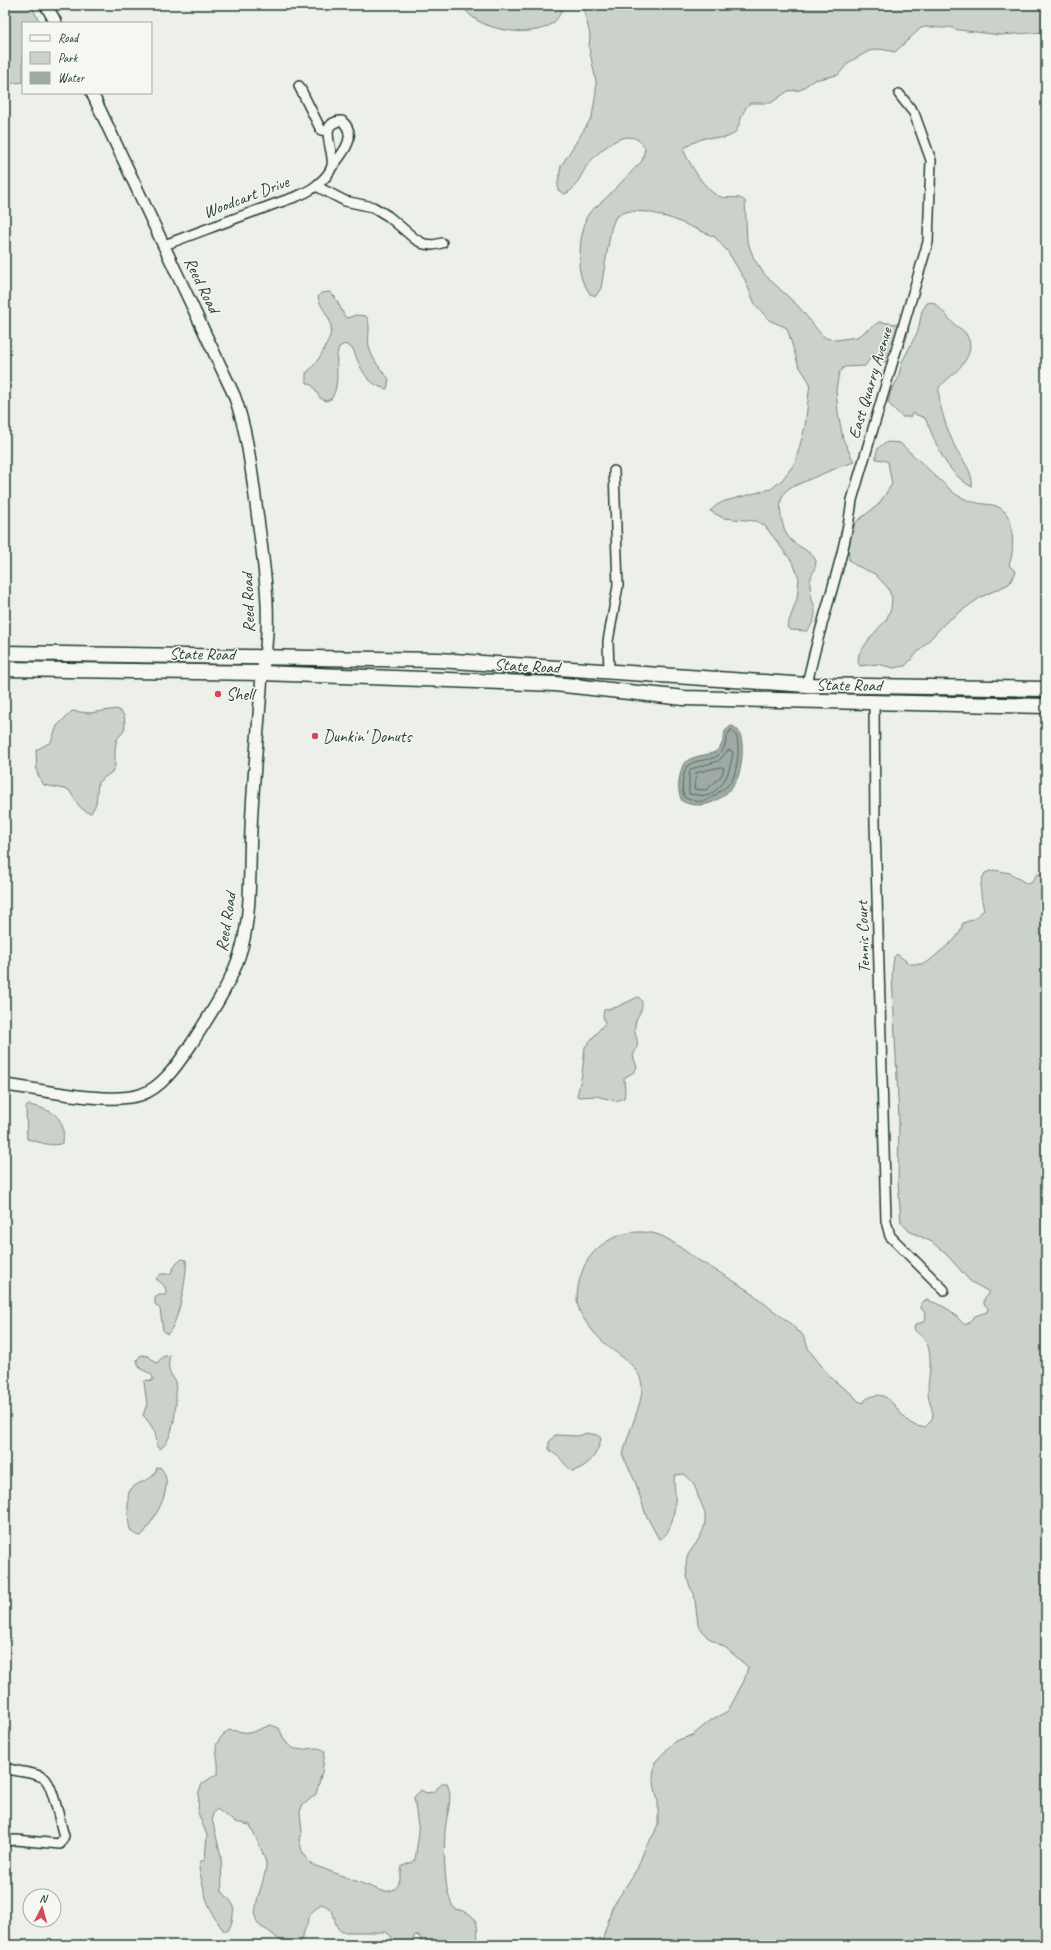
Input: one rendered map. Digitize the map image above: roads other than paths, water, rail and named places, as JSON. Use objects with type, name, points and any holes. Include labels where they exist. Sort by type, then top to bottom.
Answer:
[{"type":"main road","name":"State Road","points":[[5,653],[439,660],[807,685],[1046,689]]},
{"type":"main road","name":"State Road","points":[[5,669],[262,673],[555,684],[684,698],[874,704],[1046,706]]},
{"type":"street","points":[[46,5],[55,22]]},
{"type":"street","points":[[299,86],[321,130],[328,131],[332,167]]},
{"type":"street","name":"Reed Road","points":[[5,1085],[98,1098],[119,1098],[140,1095],[159,1084],[182,1057],[206,1020],[232,973],[242,947],[245,933],[262,673],[266,657],[267,607],[266,578],[247,443],[240,411],[209,340],[92,94]]},
{"type":"street","name":"East Quarry Avenue","points":[[807,685],[812,658],[834,587],[848,532],[852,500],[928,242],[931,160],[914,114],[899,94]]},
{"type":"street","name":"Woodcart Drive","points":[[164,245],[289,198],[316,186],[325,177],[342,153],[348,143],[350,135],[347,126],[342,121],[335,122],[330,125],[328,131]]},
{"type":"street","points":[[316,186],[345,200],[373,207],[388,216],[415,239],[424,244],[433,245],[442,243]]},
{"type":"street","points":[[610,672],[608,640],[616,598],[618,574],[614,471]]},
{"type":"street","points":[[555,684],[558,668]]},
{"type":"street","points":[[909,687],[909,704]]},
{"type":"street","name":"Tennis Court","points":[[874,704],[875,823],[880,940],[886,1221],[890,1236],[944,1290]]},
{"type":"street","points":[[5,1768],[44,1778],[49,1784],[53,1795],[64,1836],[60,1844],[16,1840],[5,1841]]},
{"type":"water","points":[[731,726],[736,728],[742,741],[741,767],[733,786],[721,798],[714,802],[698,805],[682,801],[679,792],[679,782],[684,763],[698,756],[715,752],[720,748],[725,731]]},
{"type":"place","name":"Shell","points":[[218,694]]},
{"type":"place","name":"Dunkin' Donuts","points":[[315,736]]}]
